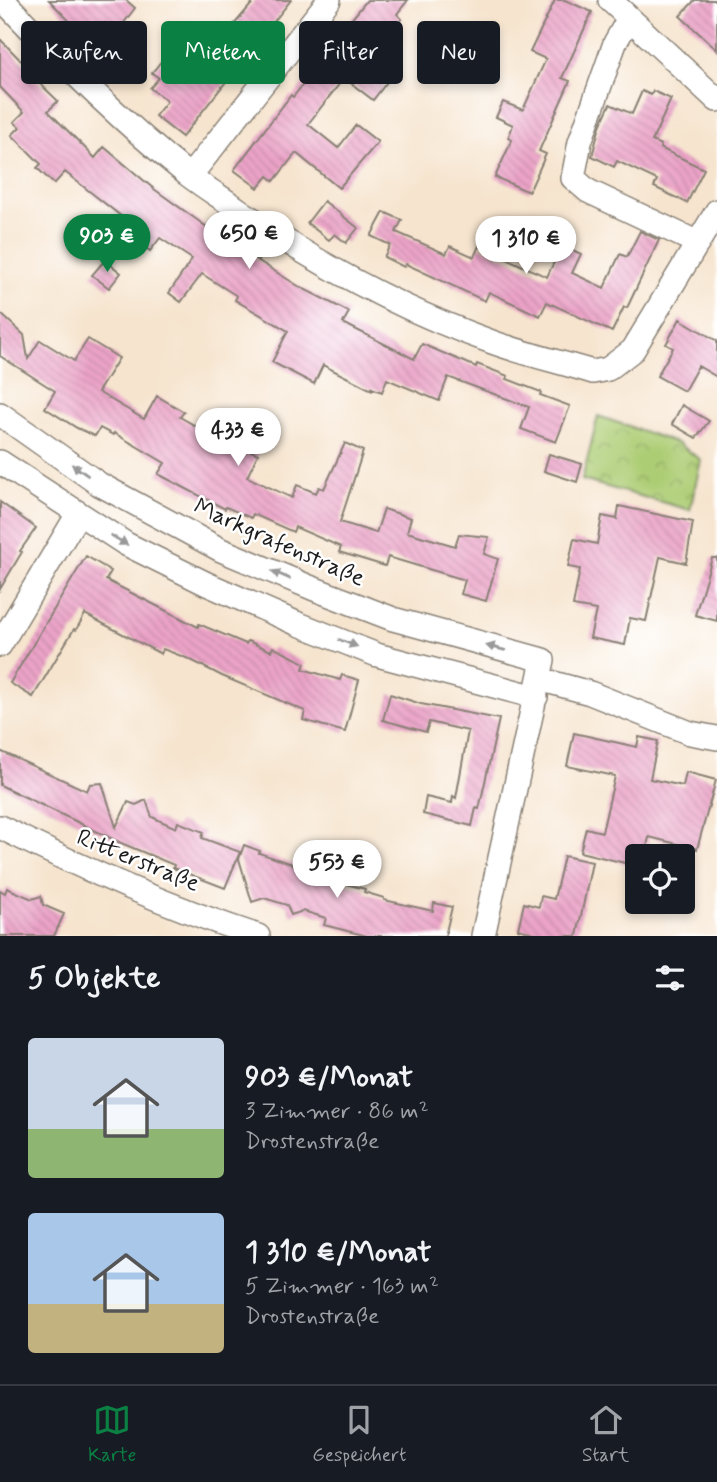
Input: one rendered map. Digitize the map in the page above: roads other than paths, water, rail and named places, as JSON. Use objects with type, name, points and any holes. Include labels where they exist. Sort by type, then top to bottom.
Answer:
[{"type":"street","points":[[3,0],[99,98],[190,176],[276,236],[366,287],[492,342],[593,372],[608,369],[633,350],[717,211]]},
{"type":"street","points":[[190,176],[329,0]]},
{"type":"street","points":[[610,0],[717,100]]},
{"type":"street","points":[[629,18],[615,43],[580,142],[573,178],[589,191],[698,243]]},
{"type":"street","name":"Markgrafenstraße","points":[[0,414],[99,484],[221,550],[312,589],[393,619],[543,660],[538,688]]},
{"type":"street","points":[[0,463],[126,544],[207,584],[296,623],[377,654],[538,688],[590,693],[690,733],[717,738]]},
{"type":"street","points":[[0,645],[78,514]]},
{"type":"street","points":[[483,936],[538,688]]},
{"type":"street","name":"Ritterstraße","points":[[0,827],[65,860],[132,889],[258,936]]}]
